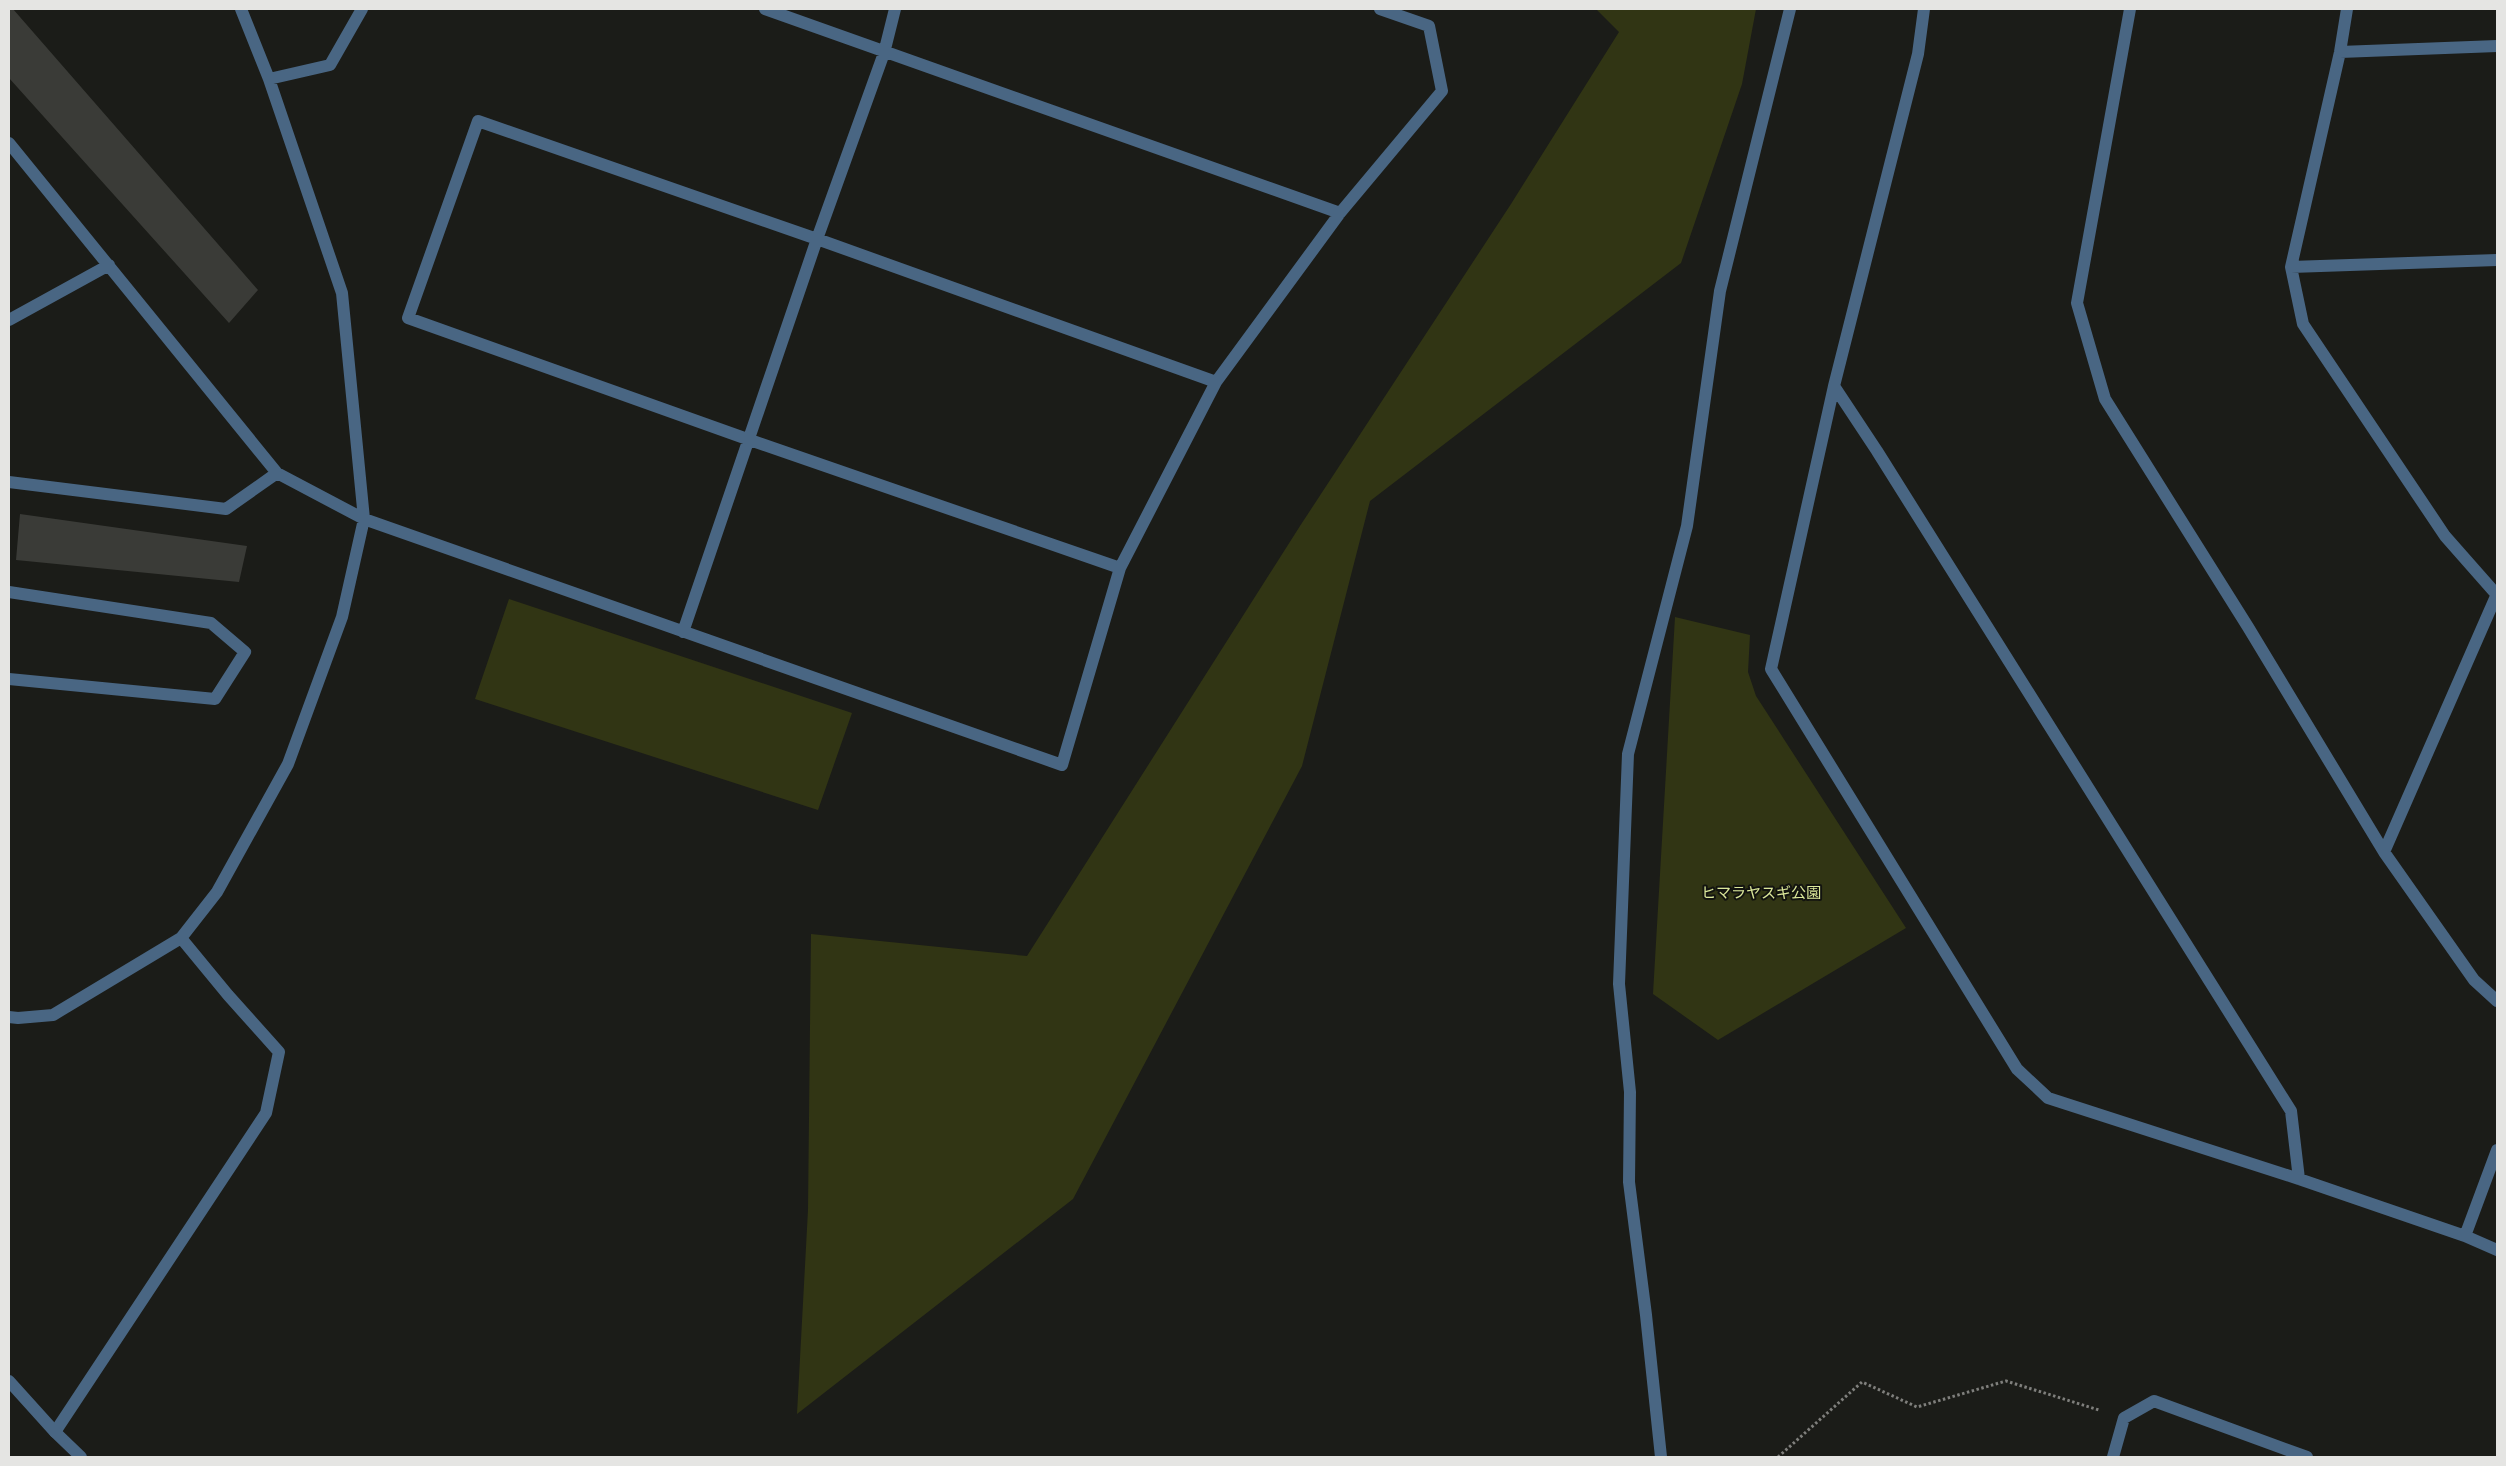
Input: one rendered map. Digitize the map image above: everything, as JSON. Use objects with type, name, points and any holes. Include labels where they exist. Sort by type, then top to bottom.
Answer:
[{"type":"street","points":[[9,1017],[53,1015],[181,938],[217,892],[288,764],[342,617],[364,519],[342,293],[269,79],[241,9]]},
{"type":"street","points":[[269,79],[330,65],[362,9]]},
{"type":"street","points":[[764,9],[1340,213]]},
{"type":"street","points":[[683,632],[817,239],[884,53],[895,9]]},
{"type":"street","points":[[9,143],[277,473],[364,519],[1062,765],[1120,568],[1216,382],[1340,213],[1442,91],[1429,26],[1380,9]]},
{"type":"street","points":[[1660,1457],[1646,1314],[1629,1182],[1630,1092],[1619,984],[1628,754],[1686,526],[1720,291],[1790,9]]},
{"type":"street","points":[[1924,9],[1918,54],[1834,386],[1771,669],[2017,1069],[2048,1098],[2299,1179],[2465,1236],[2497,1250]]},
{"type":"street","points":[[2130,9],[2077,303],[2105,399],[2248,627],[2384,852],[2474,980],[2497,1001]]},
{"type":"street","points":[[2347,9],[2340,52],[2291,267],[2302,324],[2445,536],[2497,594],[2384,852]]},
{"type":"street","points":[[2340,52],[2497,46]]},
{"type":"street","points":[[1120,568],[750,440],[408,318],[478,121],[817,239],[1216,382]]},
{"type":"street","points":[[2291,267],[2497,260]]},
{"type":"street","points":[[9,320],[109,266]]},
{"type":"street","points":[[1834,386],[1877,451],[2291,1111],[2299,1179]]},
{"type":"street","points":[[9,482],[226,509],[277,473]]},
{"type":"street","points":[[9,592],[212,623],[245,652],[215,699],[9,679]]},
{"type":"street","points":[[54,1432],[266,1113],[279,1052],[181,938]]},
{"type":"street","points":[[2465,1236],[2497,1150]]},
{"type":"street","points":[[9,1381],[54,1432],[81,1457]]},
{"type":"street","points":[[2113,1457],[2124,1418],[2154,1402],[2307,1457]]},
{"type":"path","points":[[1778,1457],[1862,1382],[1917,1407],[2006,1381],[2124,1418]]},
{"type":"green space","points":[[1596,9],[1756,9],[1742,84],[1681,263],[1370,501],[1302,766],[1073,1199],[797,1414],[808,1210],[811,934],[1027,956],[1300,526],[1511,204],[1619,32]]},
{"type":"green space","points":[[509,599],[852,713],[818,810],[475,699]]},
{"type":"green space","name":"ヒマラヤスギ公園","points":[[1675,617],[1750,635],[1748,672],[1756,696],[1906,928],[1718,1040],[1653,994]]},
{"type":"building","points":[[9,9],[13,9],[258,290],[229,323],[9,78]]},
{"type":"building","points":[[20,514],[247,546],[239,582],[16,560]]}]
